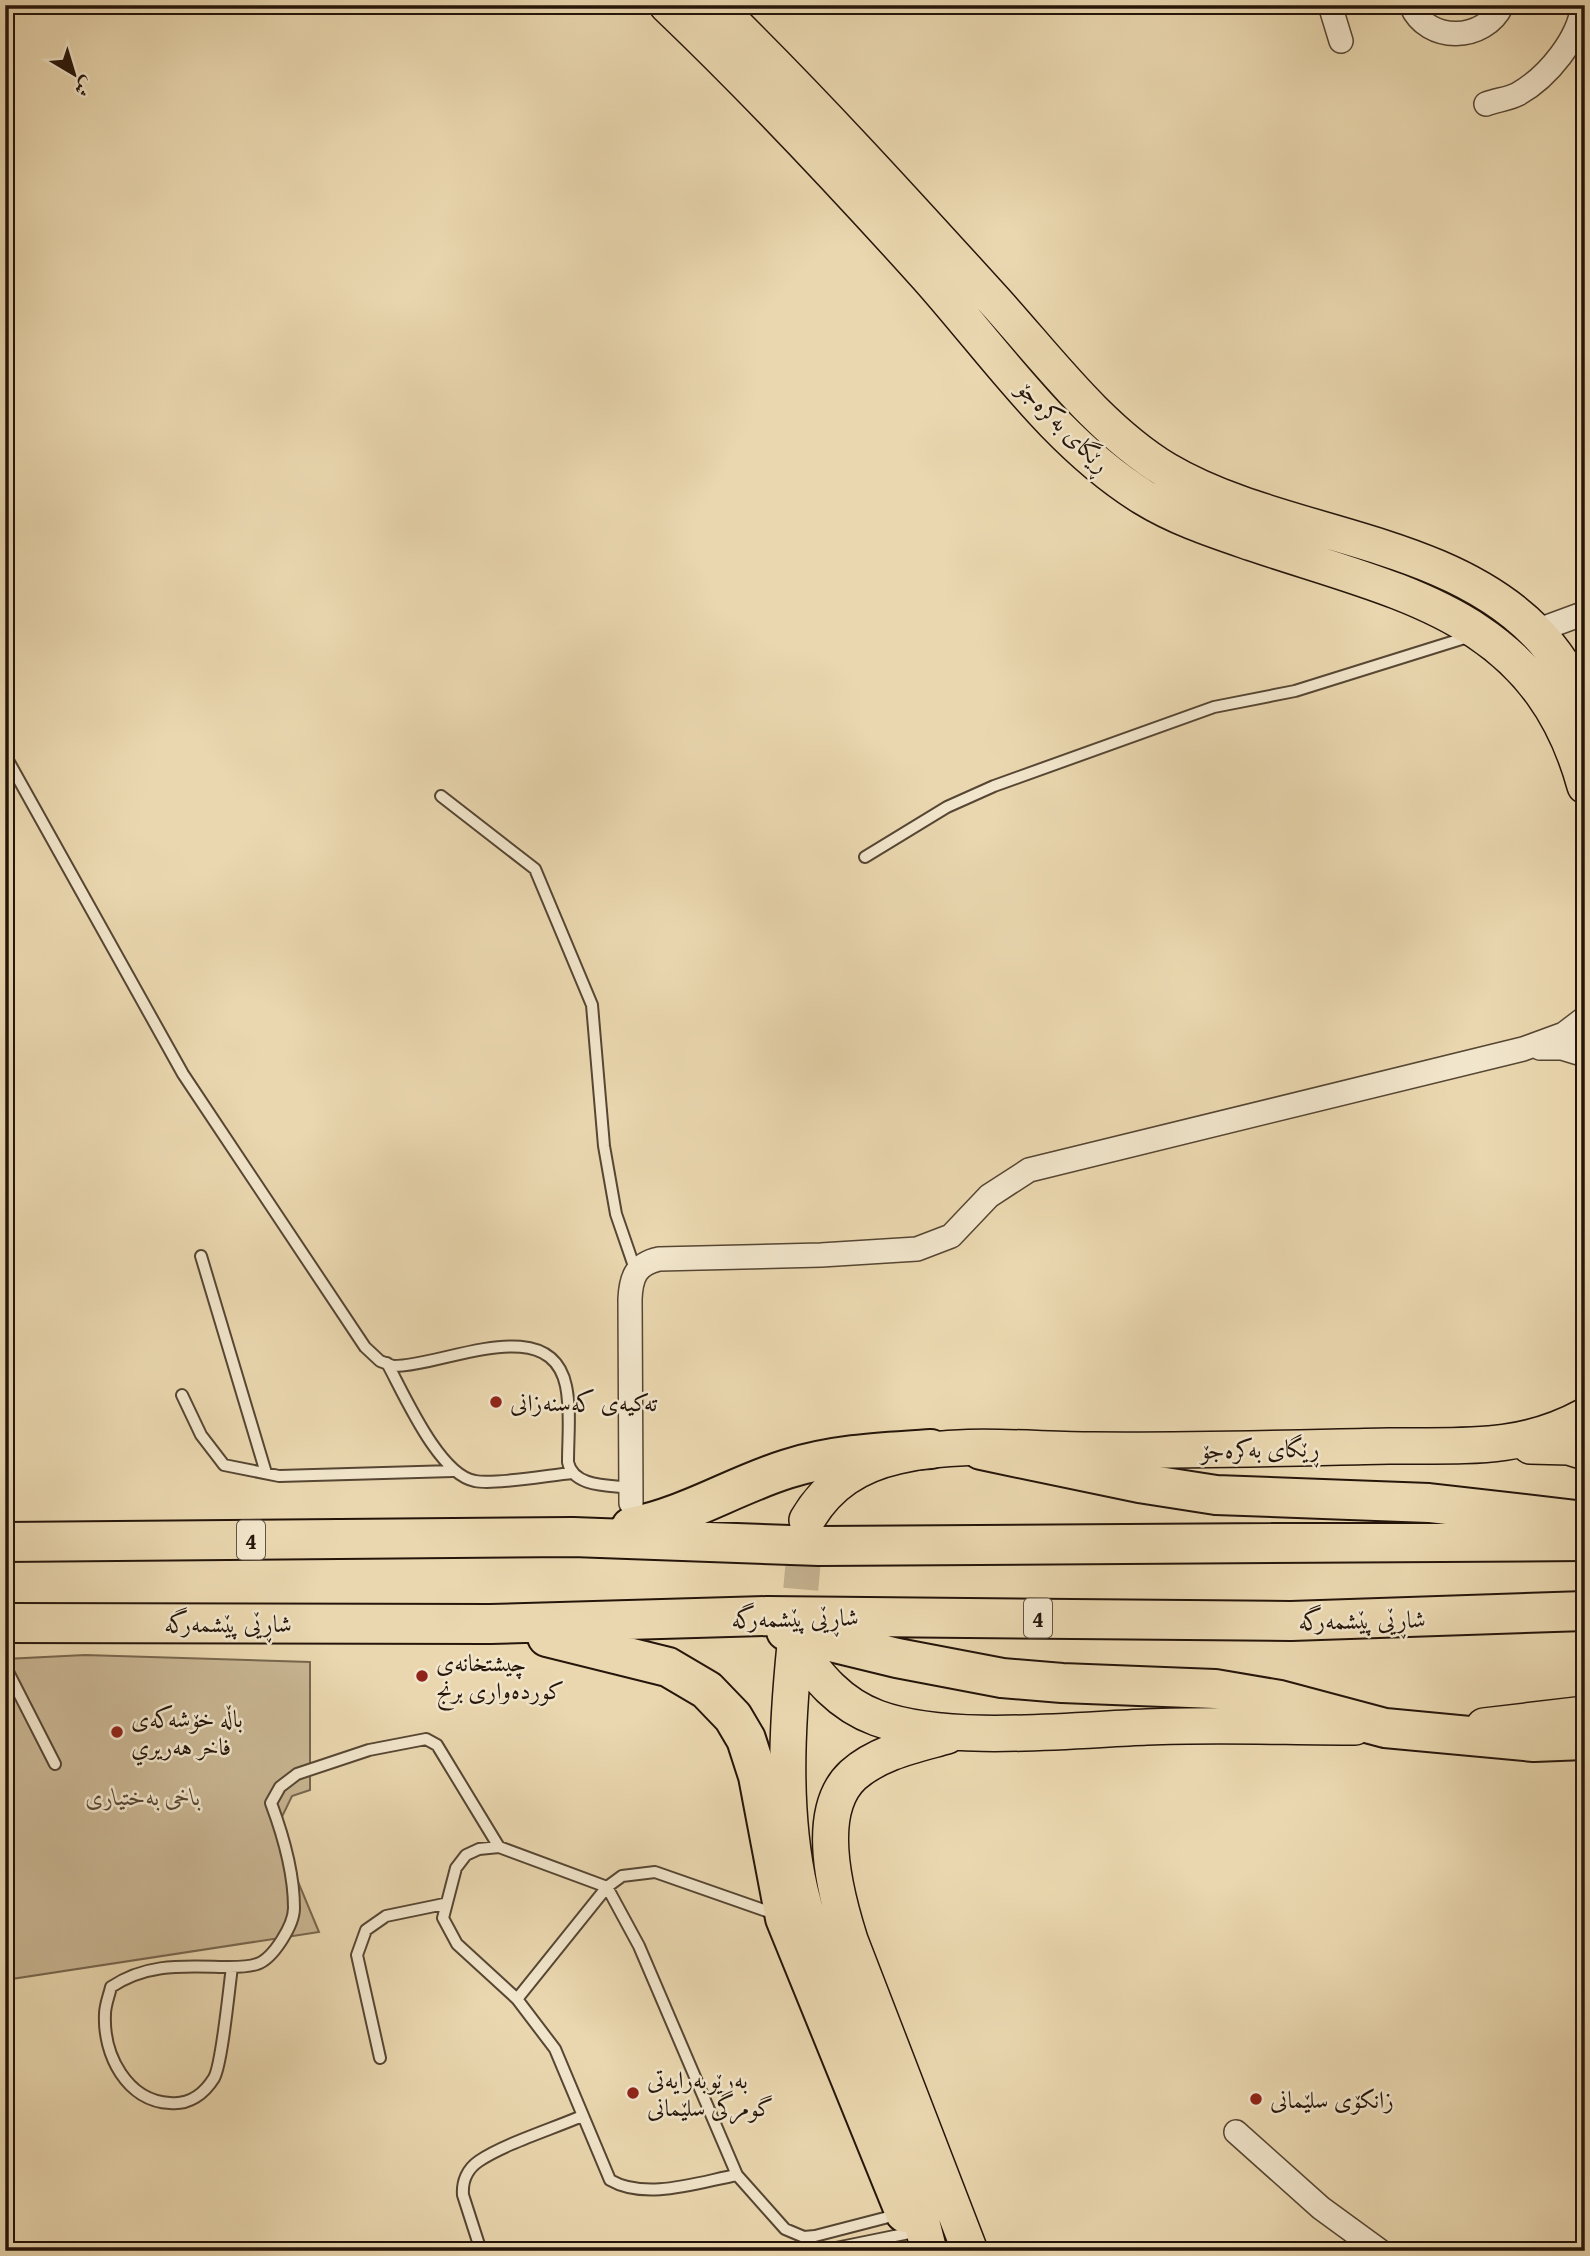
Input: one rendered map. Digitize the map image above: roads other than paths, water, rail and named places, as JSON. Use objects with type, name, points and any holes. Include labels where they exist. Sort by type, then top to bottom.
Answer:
[{"type":"highway","points":[[573,1538],[664,1520],[755,1480],[817,1461],[931,1449]]},
{"type":"highway","points":[[981,1450],[1139,1483],[1216,1495],[1429,1503],[1585,1521]]},
{"type":"highway","name":"4","points":[[5,1542],[573,1538],[819,1545],[1585,1541]]},
{"type":"highway","name":"شاڕێی پێشمەرگە","points":[[5,1623],[490,1624],[953,1616],[1278,1621],[1585,1611]]},
{"type":"highway","points":[[720,1619],[982,1674],[1062,1683],[1215,1689],[1280,1700],[1385,1728],[1534,1742],[1585,1740]]},
{"type":"highway","points":[[490,1624],[651,1661],[695,1682],[721,1702],[746,1739],[758,1776],[785,1918],[917,2241]]},
{"type":"main road","name":"ڕێگای بەکرەجۆ","points":[[667,5],[898,245],[1083,451],[1150,501],[1203,527],[1399,593],[1455,617],[1490,640],[1532,678],[1549,704],[1567,734],[1585,786]]},
{"type":"main road","name":"ڕێگای بەکرەجۆ","points":[[715,5],[849,140],[1090,405],[1133,446],[1164,469],[1209,492],[1354,538],[1440,571],[1499,601],[1536,631],[1585,702]]},
{"type":"main road","points":[[1490,640],[1536,631]]},
{"type":"main road","name":"ڕێگای بەکرەجۆ","points":[[807,1520],[823,1495],[846,1476],[877,1462],[931,1449],[1228,1451],[1503,1445],[1562,1429],[1585,1416]]},
{"type":"main road","points":[[1503,1445],[1569,1447],[1585,1452]]},
{"type":"main road","points":[[917,2241],[912,2183],[882,2101],[815,1944],[800,1888],[792,1835],[789,1772],[795,1645],[831,1691],[854,1707],[897,1723],[964,1731],[1152,1727],[1472,1727],[1585,1714]]},
{"type":"main road","points":[[964,1731],[896,1750],[853,1775],[842,1787],[837,1801],[833,1819],[831,1861],[838,1900],[850,1940],[970,2251]]},
{"type":"street","points":[[1330,5],[1341,41]]},
{"type":"street","points":[[1410,5],[1426,25],[1444,34],[1464,34],[1483,27],[1498,14],[1502,5]]},
{"type":"street","points":[[1486,104],[1518,94],[1558,61],[1582,16],[1583,5]]},
{"type":"street","points":[[1536,631],[1585,613]]},
{"type":"street","points":[[631,1495],[630,1299],[636,1272],[647,1262],[659,1259],[821,1255],[917,1249],[951,1236],[989,1196],[1029,1170],[1066,1158],[1523,1049],[1564,1034],[1585,1018]]},
{"type":"street","points":[[1523,1049],[1562,1048],[1585,1055]]},
{"type":"street","points":[[1236,2132],[1321,2208],[1380,2251]]},
{"type":"lane","points":[[865,857],[947,807],[993,786],[1214,707],[1295,691],[1490,640]]},
{"type":"lane","points":[[5,755],[183,1074],[365,1347],[387,1363],[401,1366],[513,1344],[545,1355],[558,1364],[566,1384],[568,1462],[572,1473]]},
{"type":"lane","points":[[441,796],[535,869],[592,1005],[604,1146],[616,1214],[636,1272]]},
{"type":"lane","points":[[201,1256],[266,1473]]},
{"type":"lane","points":[[387,1363],[423,1427],[453,1471]]},
{"type":"lane","points":[[182,1395],[201,1435],[225,1465],[279,1476],[453,1471],[475,1482],[572,1473],[589,1482],[631,1495]]},
{"type":"lane","points":[[5,1666],[55,1764]]},
{"type":"lane","points":[[232,1967],[216,2075],[204,2092],[180,2104],[152,2102],[139,2095],[123,2079],[110,2047],[104,2013],[111,1987],[131,1974],[163,1966],[232,1967],[257,1964],[271,1955],[279,1945],[294,1910],[283,1836],[271,1804],[280,1787],[297,1774],[369,1750],[426,1739],[437,1745],[499,1847]]},
{"type":"lane","points":[[737,2175],[651,2190],[620,2186],[604,2172],[555,2049],[517,1999],[457,1944],[443,1918],[444,1903],[456,1868],[466,1855],[479,1849],[499,1847],[607,1887],[639,1946],[737,2175],[774,2220],[785,2229],[804,2237],[917,2241]]},
{"type":"lane","points":[[517,1999],[607,1887],[622,1876],[655,1872],[785,1918]]},
{"type":"lane","points":[[380,2058],[357,1955],[366,1930],[386,1916],[444,1903]]},
{"type":"lane","points":[[481,2251],[463,2195],[462,2186],[471,2168],[490,2155],[582,2116]]},
{"type":"lane","points":[[821,2251],[917,2241]]},
{"type":"tunnel","points":[[796,1642],[807,1520]]},
{"type":"place","name":"تەکیەی کەسنەزانی","points":[[496,1402]]},
{"type":"place","name":"چيشتخانەی کوردەواری برنج","points":[[422,1676]]},
{"type":"place","name":"باڵە خۆشەکەی فاخر هەريري","points":[[117,1732]]},
{"type":"place","name":"بەڕێوبەرایەتی گومرگی سلێمانی","points":[[633,2093]]},
{"type":"place","name":"زانکۆی سلێمانی","points":[[1256,2099]]},
{"type":"park label","name":"باخی بەختیاری","points":[[143,1796]]}]
